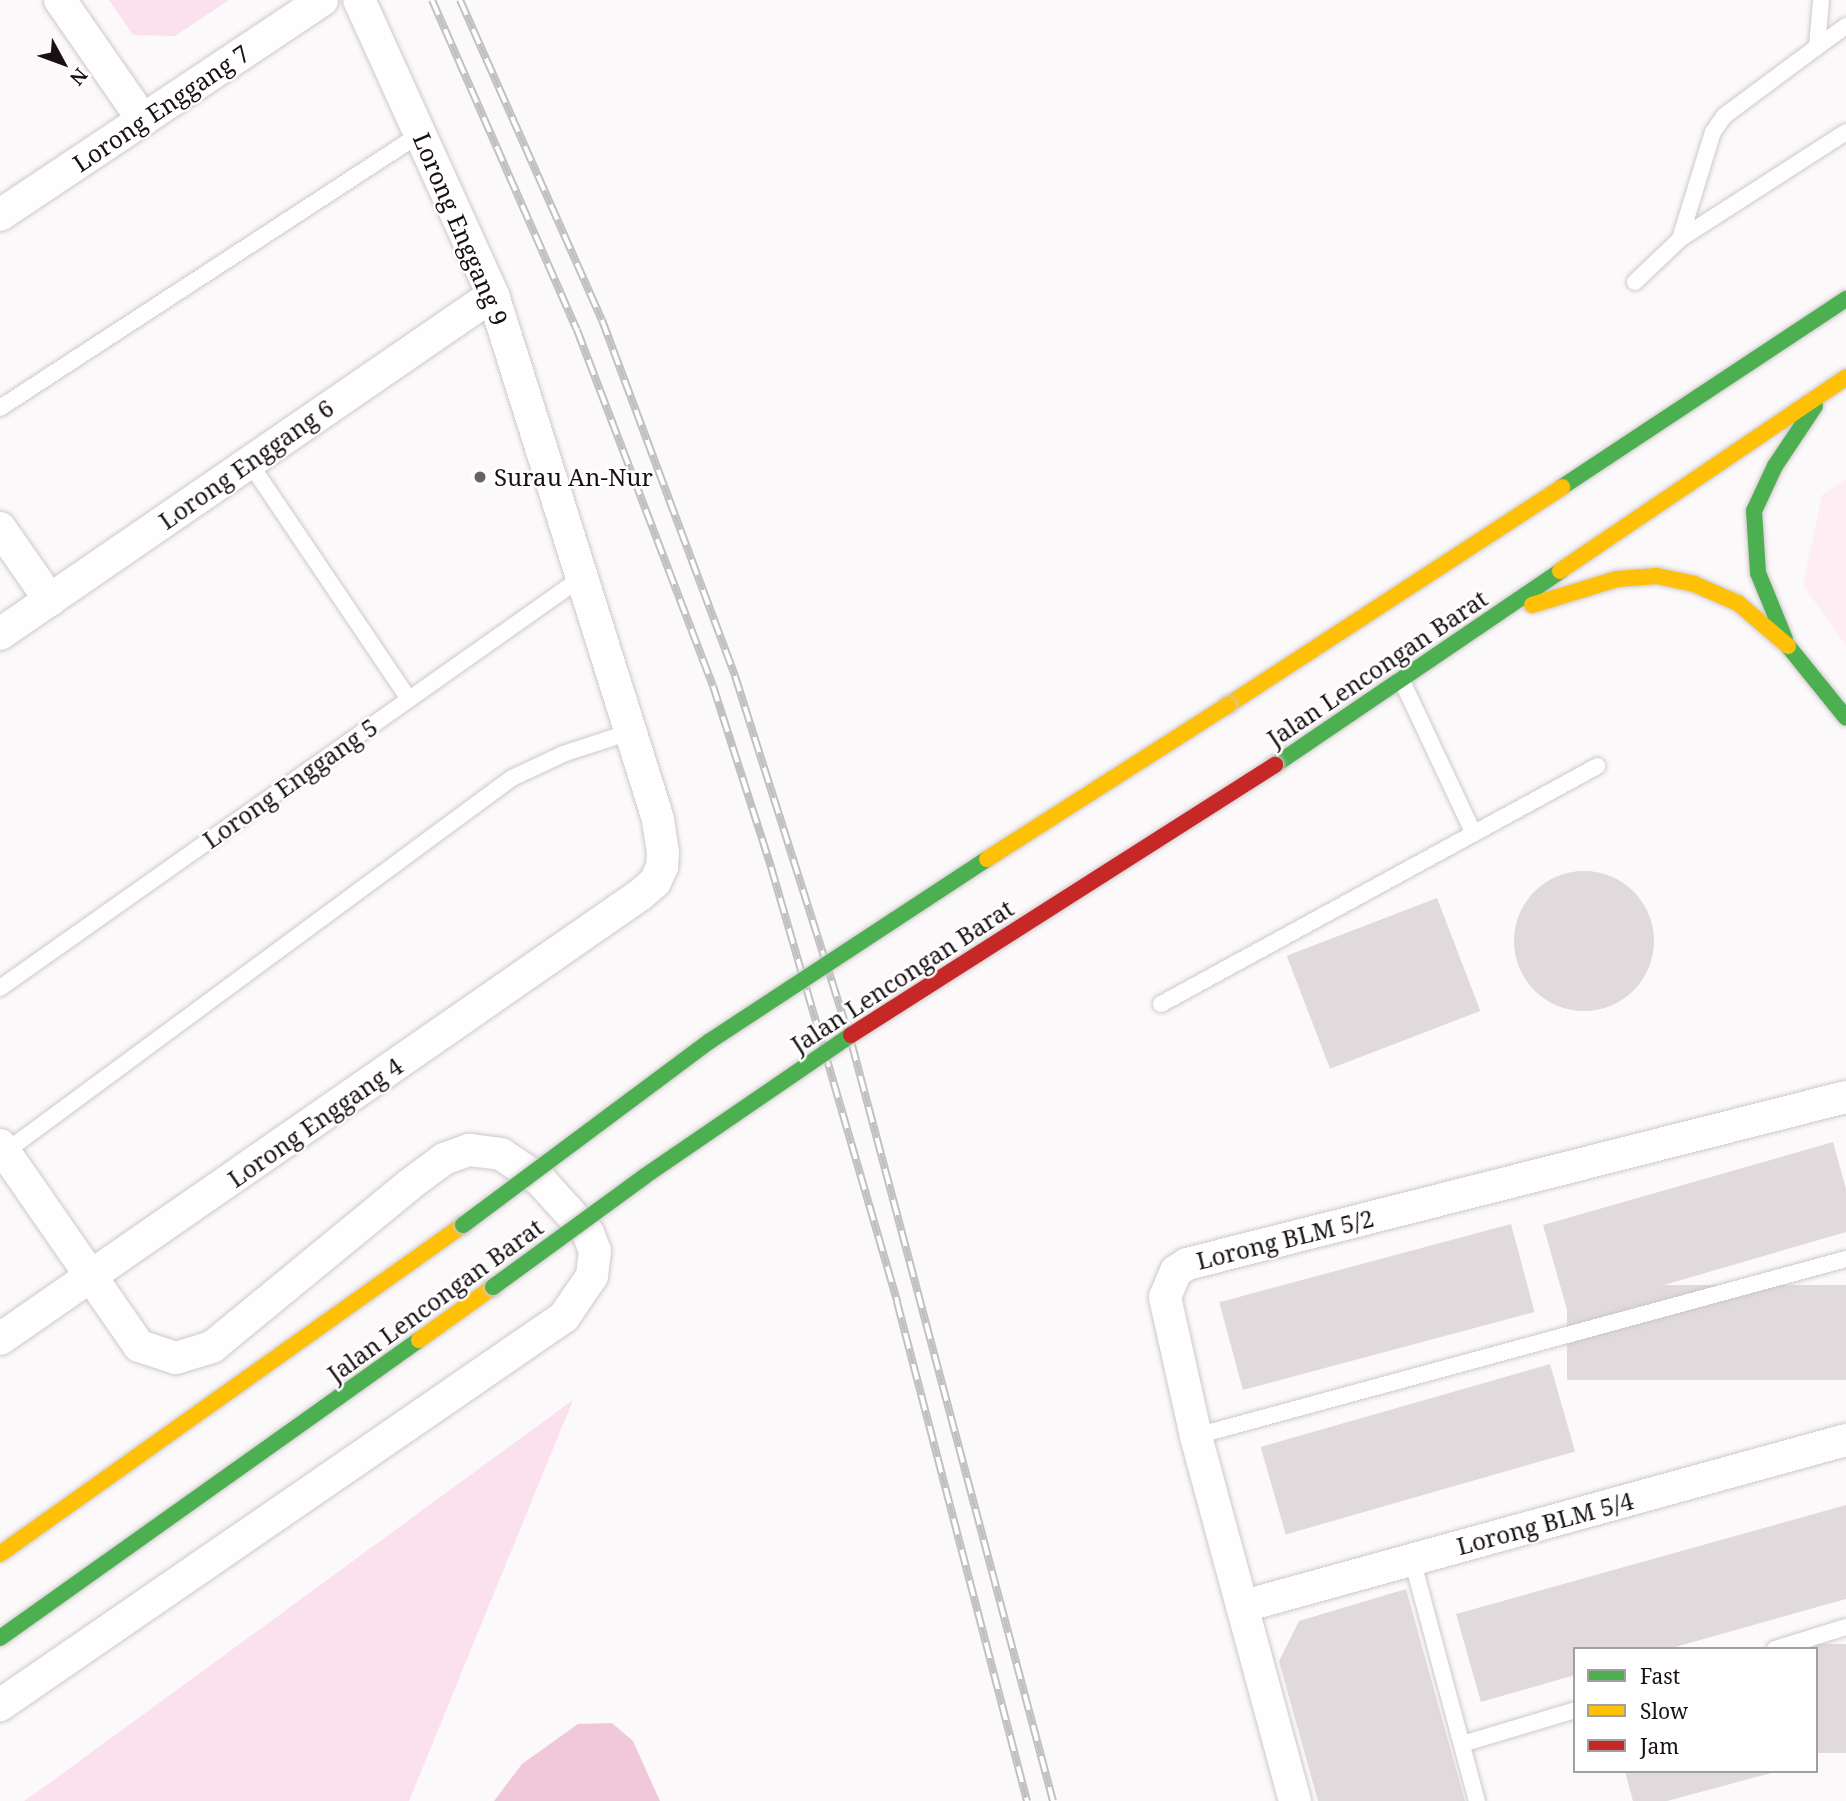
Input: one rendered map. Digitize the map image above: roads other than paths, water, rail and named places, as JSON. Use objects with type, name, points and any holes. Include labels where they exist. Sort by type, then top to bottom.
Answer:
[{"type":"main road","name":"Jalan Lencongan Barat","points":[[0,1554],[463,1225],[721,1033],[1340,635],[1846,299]]},
{"type":"main road","name":"Jalan Lencongan Barat","points":[[0,1638],[645,1177],[842,1041],[1275,765],[1846,377]]},
{"type":"main road","points":[[1788,646],[1758,573],[1754,549],[1755,511],[1775,466],[1826,390]]},
{"type":"main road","points":[[1494,616],[1618,579],[1657,576],[1694,584],[1738,603],[1788,646],[1846,718]]},
{"type":"street","points":[[60,0],[143,120]]},
{"type":"street","name":"Lorong Enggang 7","points":[[1,212],[322,0]]},
{"type":"street","name":"Lorong Enggang 9","points":[[359,0],[493,295],[658,819],[663,852],[662,867]]},
{"type":"street","name":"Lorong Enggang 6","points":[[0,634],[493,295]]},
{"type":"street","points":[[0,528],[50,600]]},
{"type":"street","name":"Lorong Enggang 4","points":[[0,1339],[640,895],[655,882],[662,867]]},
{"type":"street","name":"Lorong BLM 5/2","points":[[1295,1801],[1196,1436],[1165,1297],[1176,1271],[1187,1264],[1846,1097]]},
{"type":"street","points":[[0,1705],[564,1317],[592,1276],[595,1251],[588,1233],[541,1181],[501,1154],[470,1150],[444,1159],[212,1346],[176,1358],[139,1346],[3,1148]]},
{"type":"street","name":"Lorong BLM 5/4","points":[[1244,1606],[1846,1440]]},
{"type":"lane","points":[[1817,47],[1821,0]]},
{"type":"lane","points":[[1680,239],[1705,154],[1724,116],[1846,26]]},
{"type":"lane","points":[[1635,282],[1680,239],[1846,132]]},
{"type":"lane","points":[[0,408],[421,134]]},
{"type":"lane","points":[[249,462],[409,699]]},
{"type":"lane","name":"Lorong Enggang 5","points":[[0,988],[581,578]]},
{"type":"lane","points":[[1401,679],[1474,834]]},
{"type":"lane","points":[[3,1148],[512,778],[563,754],[630,732]]},
{"type":"lane","points":[[1161,1004],[1597,765]]},
{"type":"lane","points":[[1196,1436],[1846,1259]]},
{"type":"lane","points":[[1412,1559],[1477,1801]]},
{"type":"lane","points":[[1781,1647],[1846,1627]]},
{"type":"lane","points":[[1462,1744],[1573,1711]]},
{"type":"railway","points":[[432,0],[577,330],[713,686],[771,867],[897,1302],[1027,1801]]},
{"type":"railway","points":[[460,0],[602,320],[735,676],[852,1045],[1053,1801]]},
{"type":"place","name":"Surau An-Nur","points":[[480,477]]}]
